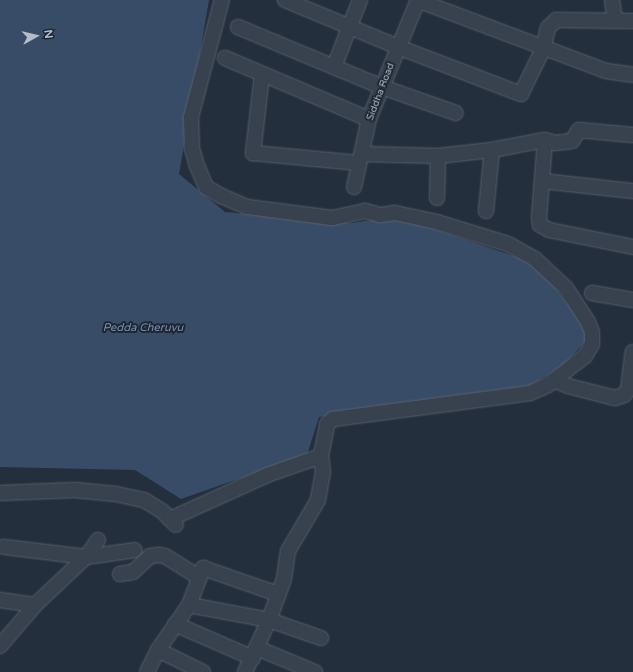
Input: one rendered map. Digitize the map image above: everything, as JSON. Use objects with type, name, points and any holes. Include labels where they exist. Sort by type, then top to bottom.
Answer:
[{"type":"street","points":[[222,0],[192,117],[192,148],[197,166],[206,187],[221,196],[248,207],[332,218],[364,211],[380,215],[395,213],[508,244],[535,259],[566,288],[581,309],[592,332],[592,344],[585,356],[554,380],[530,393],[333,419],[327,424],[321,456],[323,472],[318,500],[288,551],[284,579],[269,620],[245,672]]},
{"type":"street","points":[[285,0],[398,47],[521,94],[543,49],[548,28],[556,20],[633,21]]},
{"type":"street","points":[[334,67],[360,0]]},
{"type":"street","points":[[418,0],[543,49],[606,71],[633,75]]},
{"type":"street","name":"Siddha Road","points":[[354,187],[369,120],[418,0]]},
{"type":"street","points":[[612,0],[615,20]]},
{"type":"street","points":[[238,27],[382,86],[456,113]]},
{"type":"street","points":[[225,58],[369,120]]},
{"type":"street","points":[[262,75],[253,153],[361,159],[438,156],[492,150],[545,140],[555,143],[572,141],[579,130],[633,135]]},
{"type":"street","points":[[545,140],[538,218],[540,224],[549,230],[633,247]]},
{"type":"street","points":[[486,211],[492,150]]},
{"type":"street","points":[[437,198],[438,156]]},
{"type":"street","points":[[542,181],[633,191]]},
{"type":"street","points":[[592,293],[633,300]]},
{"type":"street","points":[[554,380],[568,386],[615,398],[624,396],[628,390],[633,352]]},
{"type":"street","points":[[0,493],[75,490],[116,494],[144,500],[163,512],[173,522],[267,475],[321,456]]},
{"type":"street","points":[[0,646],[35,605],[86,556],[98,540]]},
{"type":"street","points":[[4,547],[86,556],[135,550]]},
{"type":"street","points":[[120,574],[133,572],[150,556],[158,555],[165,556],[199,577]]},
{"type":"street","points":[[147,672],[158,650],[189,605],[202,568],[278,594]]},
{"type":"street","points":[[0,600],[35,605]]},
{"type":"street","points":[[189,605],[269,620],[321,638]]},
{"type":"street","points":[[175,624],[255,653],[315,672]]},
{"type":"street","points":[[158,650],[203,672]]},
{"type":"water","name":"Pedda Cheruvu","points":[[0,0],[209,0],[179,174],[225,212],[351,223],[392,217],[440,231],[537,264],[591,335],[564,365],[529,386],[319,417],[307,455],[181,499],[135,470],[0,467]]}]
